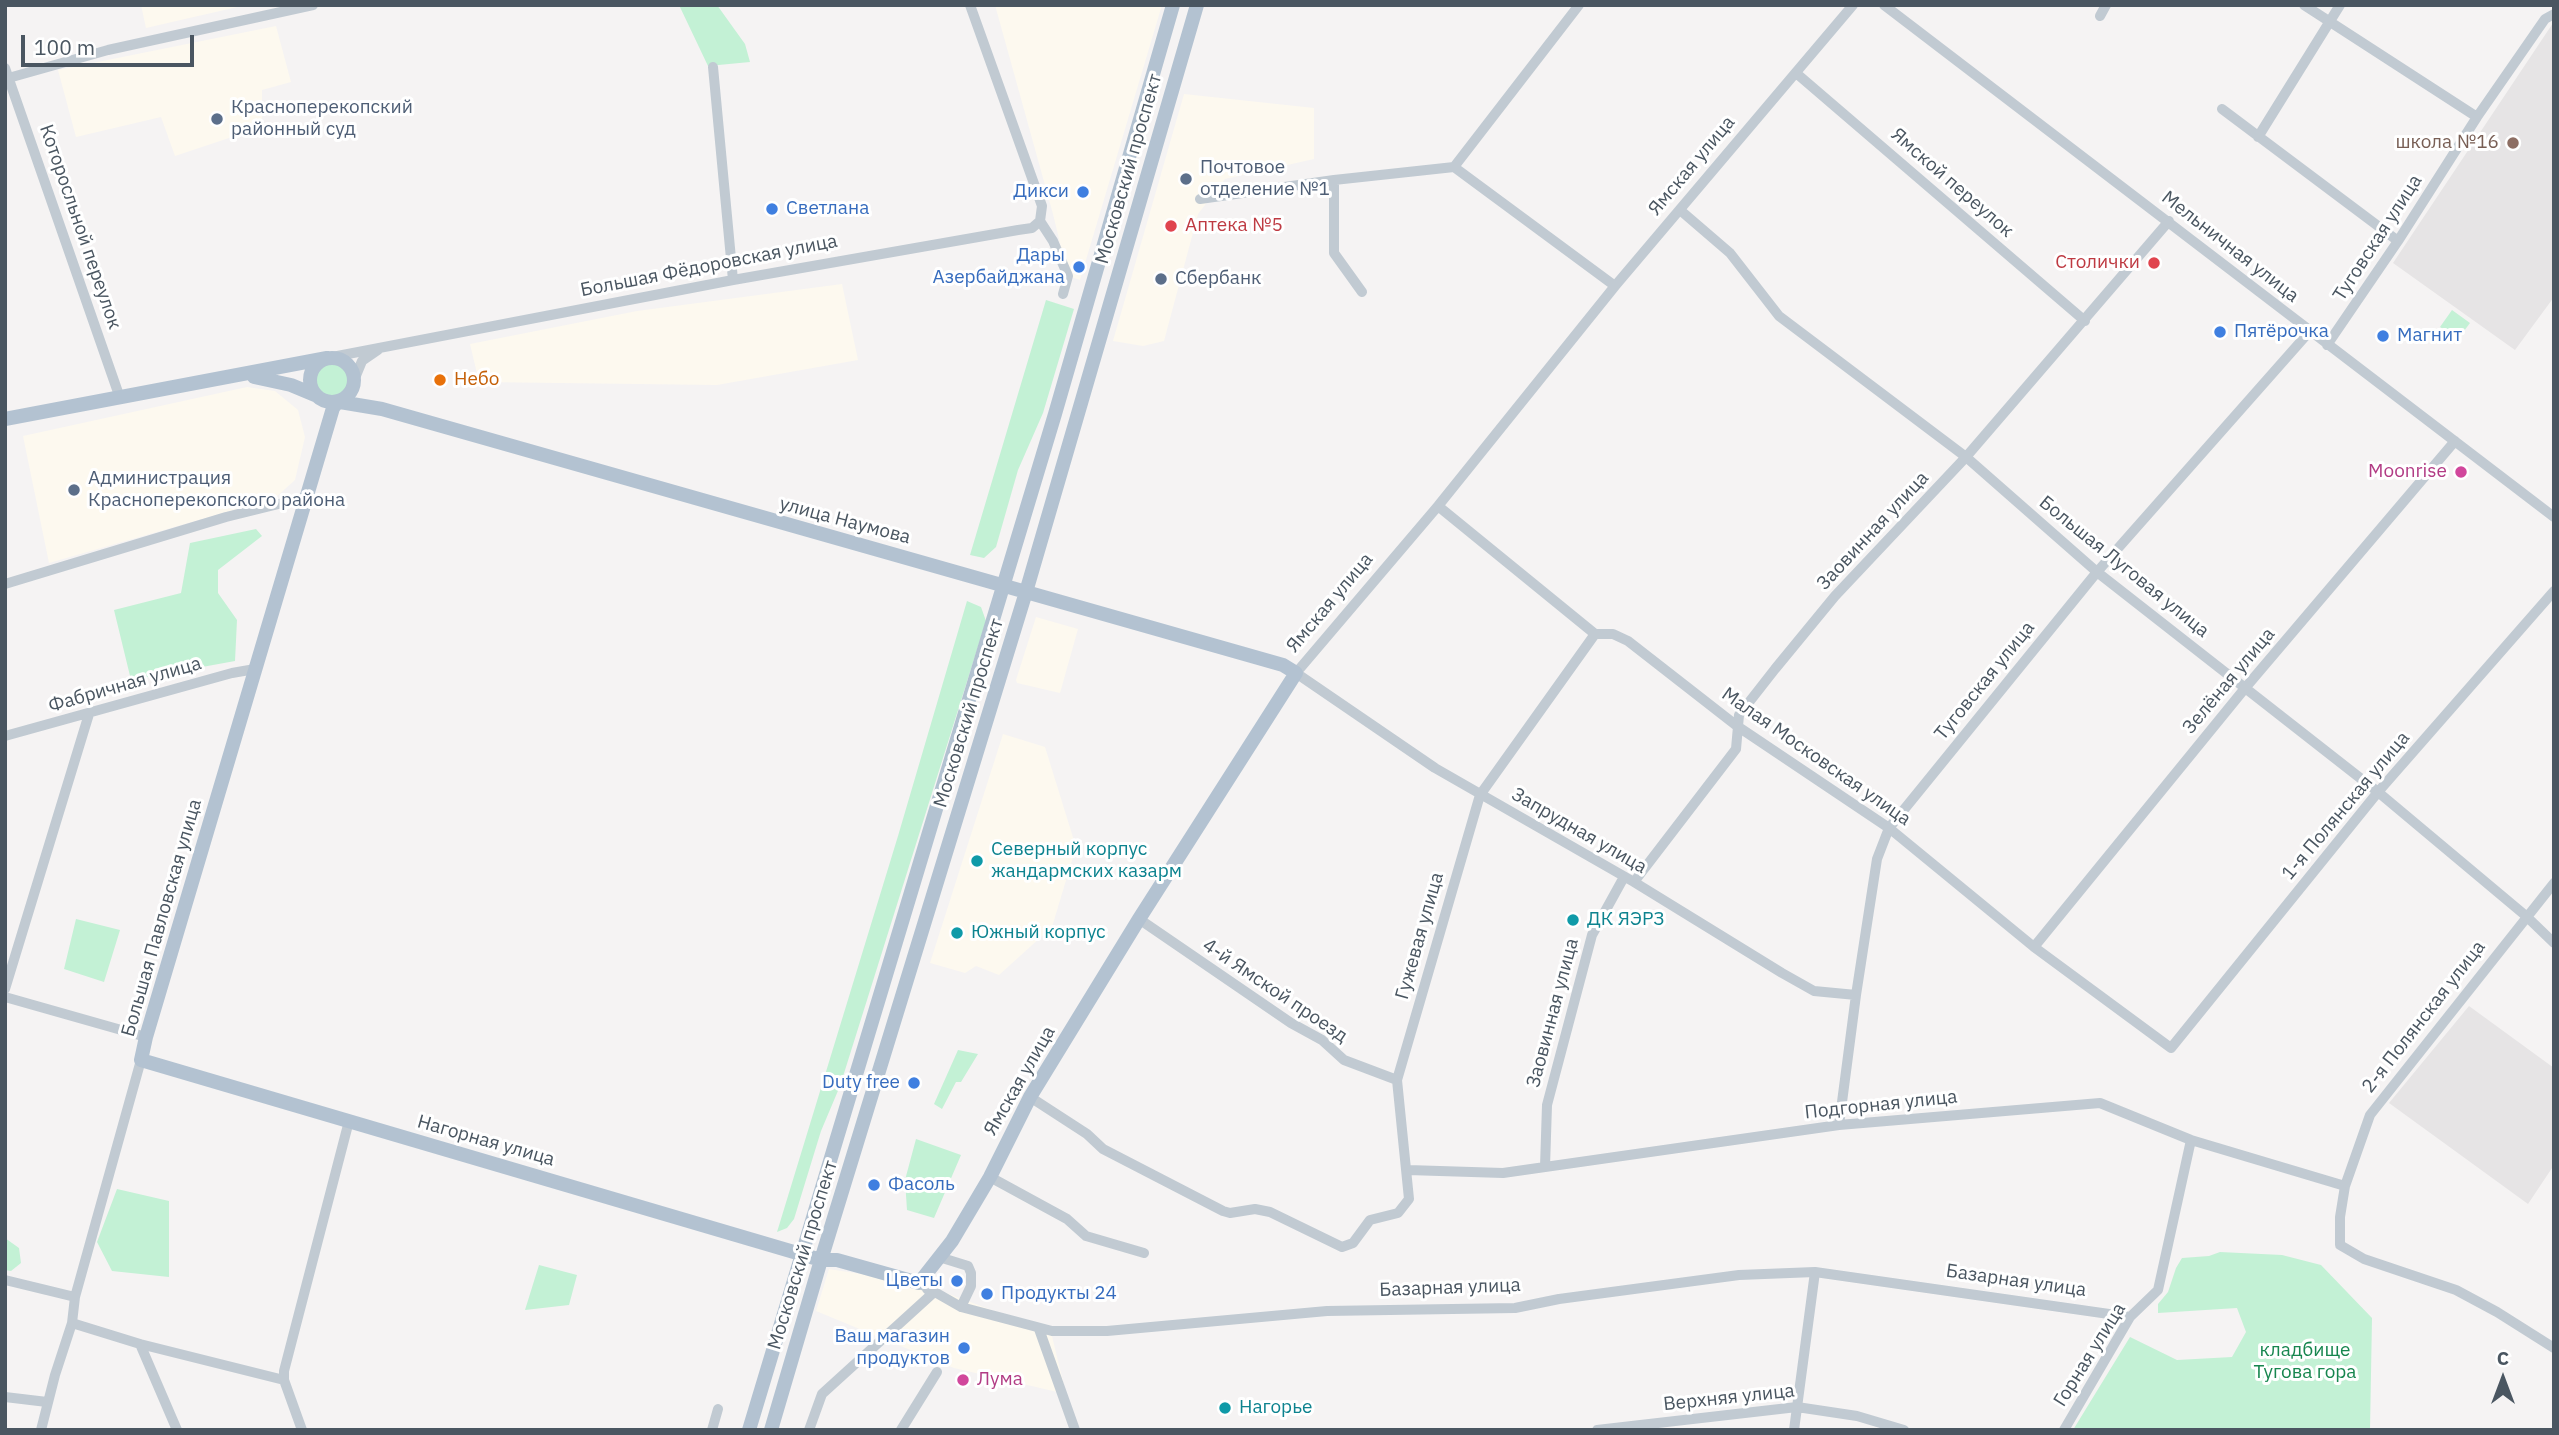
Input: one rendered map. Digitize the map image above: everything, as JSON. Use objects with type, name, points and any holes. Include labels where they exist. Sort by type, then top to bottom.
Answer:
[{"type":"main road","name":"Московский проспект","points":[[749,1430],[1004,586],[1173,5]]},
{"type":"main road","name":"Московский проспект","points":[[771,1430],[1026,592],[1197,5]]},
{"type":"main road","name":"Большая Фёдоровская улица","points":[[5,419],[327,358]]},
{"type":"main road","points":[[327,358],[344,361],[355,380],[351,392],[339,402],[325,402],[316,396],[310,385],[310,376],[315,366],[327,358]]},
{"type":"main road","name":"Большая Фёдоровская улица","points":[[235,376],[270,379],[316,396]]},
{"type":"main road","name":"улица Наумова","points":[[355,380],[367,400],[382,409]]},
{"type":"main road","name":"Большая Павловская улица","points":[[316,396],[321,417],[322,448]]},
{"type":"main road","name":"улица Наумова","points":[[339,402],[382,409],[1283,665],[1296,673]]},
{"type":"main road","name":"Большая Павловская улица","points":[[141,1060],[333,408],[339,402]]},
{"type":"main road","name":"Ямская улица","points":[[919,1283],[952,1241],[990,1177],[1030,1097],[1139,919],[1296,673]]},
{"type":"main road","name":"Нагорная улица","points":[[141,1060],[821,1260]]},
{"type":"main road","name":"Базарная улица","points":[[821,1260],[837,1260],[919,1283]]},
{"type":"street","points":[[6,75],[313,5]]},
{"type":"street","points":[[970,5],[1042,206],[1040,221],[1053,241],[1068,276],[1063,293]]},
{"type":"street","points":[[1454,167],[1579,5]]},
{"type":"street","name":"Ямская улица","points":[[1296,673],[1438,506],[1615,286],[1853,5]]},
{"type":"street","name":"Мельничная улица","points":[[1884,5],[2554,517]]},
{"type":"street","points":[[2099,16],[2106,5]]},
{"type":"street","points":[[2304,5],[2477,117]]},
{"type":"street","points":[[2258,137],[2340,5]]},
{"type":"street","name":"Туговская улица","points":[[2328,345],[2477,117],[2545,19],[2554,14]]},
{"type":"street","points":[[713,66],[733,280]]},
{"type":"street","name":"Ямской переулок","points":[[1796,73],[2085,321]]},
{"type":"street","name":"Которосльной переулок","points":[[6,75],[33,142],[120,398]]},
{"type":"street","points":[[2222,109],[2398,241]]},
{"type":"street","points":[[1200,199],[1334,180],[1454,167],[1615,286]]},
{"type":"street","points":[[1334,180],[1334,253],[1362,292]]},
{"type":"street","name":"Большая Луговая улица","points":[[1680,210],[1730,253],[1779,316],[1966,457],[2097,572],[2378,792],[2526,916],[2554,943]]},
{"type":"street","name":"Большая Фёдоровская улица","points":[[327,358],[733,280],[1032,228],[1040,221]]},
{"type":"street","name":"Заовинная улица","points":[[1545,1167],[1547,1105],[1592,935],[1629,879],[1736,750],[1739,715],[1835,596],[1966,457],[2169,221]]},
{"type":"street","name":"Туговская улица","points":[[1839,1125],[1877,859],[1889,828],[2097,572],[2310,331]]},
{"type":"street","name":"Большая Фёдоровская улица","points":[[355,380],[358,368],[367,356],[384,347]]},
{"type":"street","name":"Зелёная улица","points":[[2034,947],[2246,687],[2455,441]]},
{"type":"street","points":[[5,584],[226,517],[307,497]]},
{"type":"street","name":"Малая Московская улица","points":[[1438,506],[1595,634],[1614,634],[1628,641],[1737,726],[1889,828],[2034,947],[2171,1048]]},
{"type":"street","name":"1-я Полянская улица","points":[[2171,1048],[2378,792],[2554,591]]},
{"type":"street","name":"Гужевая улица","points":[[1030,1097],[1087,1134],[1103,1149],[1223,1211],[1230,1213],[1255,1209],[1270,1212],[1342,1247],[1353,1243],[1370,1220],[1398,1213],[1409,1199],[1408,1170],[1396,1080],[1480,795],[1595,634]]},
{"type":"street","name":"Фабричная улица","points":[[5,736],[255,669]]},
{"type":"street","name":"Запрудная улица","points":[[1296,673],[1435,768],[1629,879],[1814,990],[1856,995]]},
{"type":"street","points":[[5,989],[89,714]]},
{"type":"street","name":"2-я Полянская улица","points":[[2554,883],[2370,1115],[2345,1186],[2340,1217],[2340,1245],[2364,1259],[2456,1290],[2554,1348]]},
{"type":"street","name":"4-й Ямской проезд","points":[[1139,919],[1292,1023],[1322,1040],[1344,1060],[1396,1080]]},
{"type":"street","points":[[5,996],[146,1037]]},
{"type":"street","name":"Большая Павловская улица","points":[[41,1430],[141,1060]]},
{"type":"street","name":"Подгорная улица","points":[[1408,1170],[1503,1173],[1839,1125],[2100,1103],[2191,1140],[2345,1186]]},
{"type":"street","points":[[302,1430],[284,1380],[284,1371],[349,1121]]},
{"type":"street","name":"Горная улица","points":[[2064,1430],[2130,1317],[2158,1290],[2191,1140]]},
{"type":"street","points":[[990,1177],[1067,1219],[1086,1236],[1144,1253]]},
{"type":"street","points":[[939,1257],[968,1266],[971,1286],[961,1307]]},
{"type":"street","points":[[1794,1430],[1815,1272]]},
{"type":"street","name":"Базарная улица","points":[[919,1283],[961,1307],[1039,1329],[1107,1331],[1327,1311],[1515,1308],[1559,1299],[1739,1275],[1815,1272],[2130,1317]]},
{"type":"street","points":[[5,1280],[75,1297]]},
{"type":"street","points":[[809,1430],[822,1394],[932,1294],[919,1283]]},
{"type":"street","points":[[72,1323],[140,1344],[284,1380]]},
{"type":"street","points":[[1039,1329],[1075,1430]]},
{"type":"street","points":[[140,1344],[177,1430]]},
{"type":"street","points":[[901,1430],[937,1372]]},
{"type":"street","points":[[5,1397],[47,1402]]},
{"type":"street","name":"Верхняя улица","points":[[1597,1430],[1797,1407],[1857,1416],[1904,1430]]},
{"type":"street","points":[[712,1430],[718,1409]]},
{"type":"shaded area","points":[[141,5],[246,5],[146,28]]},
{"type":"shaded area","points":[[995,5],[1162,5],[1080,280],[1068,276]]},
{"type":"shaded area","name":"школа №16","points":[[2553,23],[2554,297],[2515,350],[2393,263]]},
{"type":"shaded area","points":[[276,26],[291,82],[262,90],[262,127],[175,156],[161,117],[76,137],[58,70]]},
{"type":"shaded area","points":[[1184,94],[1314,108],[1314,159],[1225,179],[1198,214],[1164,341],[1143,346],[1113,341]]},
{"type":"shaded area","points":[[842,284],[858,360],[717,385],[479,382],[470,344],[637,311]]},
{"type":"shaded area","points":[[247,387],[275,391],[298,410],[305,437],[295,480],[275,498],[49,563],[23,436]]},
{"type":"shaded area","points":[[1036,617],[1078,629],[1060,693],[1017,683],[1016,680]]},
{"type":"shaded area","points":[[1003,734],[1045,747],[1076,847],[1052,927],[999,975],[976,966],[965,973],[930,963]]},
{"type":"shaded area","points":[[2469,1006],[2554,1068],[2554,1165],[2528,1204],[2389,1103]]},
{"type":"shaded area","points":[[829,1269],[919,1283],[1051,1332],[1066,1394],[954,1368],[816,1311]]},
{"type":"green space","points":[[679,5],[717,5],[745,44],[750,62],[708,66]]},
{"type":"green space","points":[[1046,300],[1074,309],[1043,413],[1018,470],[996,547],[984,558],[970,555]]},
{"type":"green space","points":[[2452,310],[2470,323],[2458,339],[2440,327]]},
{"type":"green space","points":[[332,364],[343,369],[348,380],[343,391],[332,396],[321,391],[316,380],[321,369]]},
{"type":"green space","points":[[256,529],[262,536],[218,570],[218,593],[237,620],[235,661],[131,680],[114,610],[181,593],[190,543]]},
{"type":"green space","points":[[967,601],[981,607],[986,621],[840,1086],[821,1131],[794,1219],[787,1228],[777,1232],[898,836]]},
{"type":"green space","points":[[76,919],[120,930],[104,982],[64,969]]},
{"type":"green space","points":[[958,1050],[978,1054],[961,1082],[956,1082],[942,1109],[934,1104]]},
{"type":"green space","points":[[916,1139],[961,1155],[934,1218],[907,1210],[905,1180]]},
{"type":"green space","points":[[117,1189],[169,1201],[169,1277],[112,1271],[97,1242]]},
{"type":"green space","points":[[5,1238],[19,1248],[21,1263],[11,1271],[5,1270]]},
{"type":"green space","name":"кладбище Тугова гора","points":[[2220,1252],[2282,1255],[2321,1265],[2372,1318],[2370,1430],[2073,1430],[2130,1337],[2177,1360],[2232,1357],[2246,1332],[2237,1308],[2158,1313],[2158,1304],[2168,1292],[2182,1258],[2209,1256]]},
{"type":"green space","points":[[539,1265],[577,1275],[569,1305],[525,1310]]},
{"type":"place","name":"Красноперекопский районный суд","points":[[217,119]]},
{"type":"place","name":"школа №16","points":[[2513,143]]},
{"type":"place","name":"Почтовое отделение №1","points":[[1186,179]]},
{"type":"place","name":"Дикси","points":[[1083,192]]},
{"type":"place","name":"Светлана","points":[[772,209]]},
{"type":"place","name":"Аптека №5","points":[[1171,226]]},
{"type":"place","name":"Столички","points":[[2154,263]]},
{"type":"place","name":"Дары Азербайджана","points":[[1079,267]]},
{"type":"place","name":"Сбербанк","points":[[1161,279]]},
{"type":"place","name":"Пятёрочка","points":[[2220,332]]},
{"type":"place","name":"Магнит","points":[[2383,336]]},
{"type":"place","name":"Небо","points":[[440,380]]},
{"type":"place","name":"Moonrise","points":[[2461,472]]},
{"type":"place","name":"Администрация Красноперекопского района","points":[[74,490]]},
{"type":"place","name":"Северный корпус жандармских казарм","points":[[977,861]]},
{"type":"place","name":"ДК ЯЭРЗ","points":[[1573,920]]},
{"type":"place","name":"Южный корпус","points":[[957,933]]},
{"type":"place","name":"Duty free","points":[[914,1083]]},
{"type":"place","name":"Фасоль","points":[[874,1185]]},
{"type":"place","name":"Цветы","points":[[957,1281]]},
{"type":"place","name":"Продукты 24","points":[[987,1294]]},
{"type":"place","name":"Ваш магазин продуктов","points":[[964,1348]]},
{"type":"place","name":"Лума","points":[[963,1380]]},
{"type":"place","name":"Нагорье","points":[[1225,1408]]}]
